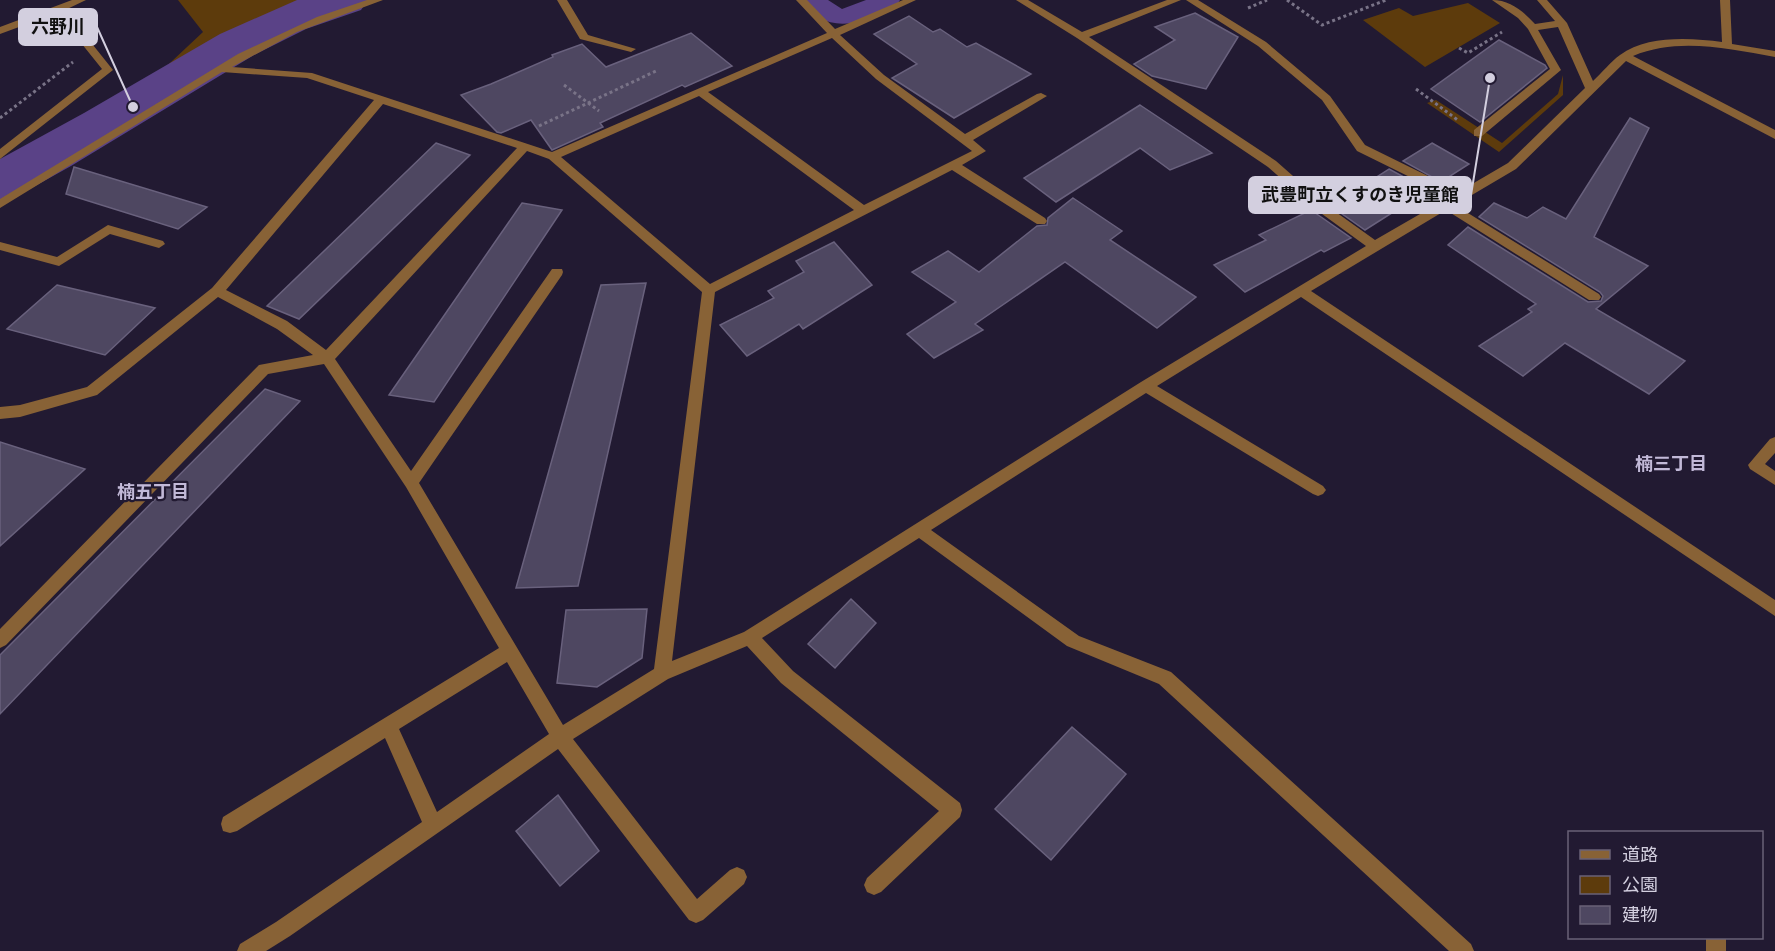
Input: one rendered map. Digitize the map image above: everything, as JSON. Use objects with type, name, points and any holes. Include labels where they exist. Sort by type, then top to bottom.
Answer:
[{"type":"street","points":[[0,31],[81,0]]},
{"type":"street","points":[[0,204],[219,69],[288,31],[345,9],[378,0]]},
{"type":"street","points":[[562,0],[584,37],[631,49]]},
{"type":"street","points":[[709,290],[980,151],[880,77],[849,50],[801,0]]},
{"type":"street","points":[[553,156],[911,0]]},
{"type":"street","points":[[1021,0],[1081,36],[1272,164],[1322,208],[1375,246]]},
{"type":"street","points":[[1081,36],[1176,0]]},
{"type":"street","points":[[1191,0],[1262,45],[1326,98],[1361,148],[1426,180],[1451,202],[1594,297]]},
{"type":"street","points":[[1478,133],[1556,70],[1532,28],[1522,16],[1497,0]]},
{"type":"street","points":[[1542,0],[1562,23],[1591,89]]},
{"type":"street","points":[[1725,0],[1728,46]]},
{"type":"street","points":[[0,155],[108,70],[58,8]]},
{"type":"street","points":[[1532,28],[1562,23]]},
{"type":"street","points":[[247,951],[283,929],[560,737],[663,673],[750,637],[1146,386],[1375,246],[1512,166],[1624,56],[1641,47],[1677,41],[1775,54]]},
{"type":"street","points":[[1624,56],[1775,135]]},
{"type":"street","points":[[219,69],[308,75],[553,156],[709,290]]},
{"type":"street","points":[[699,91],[865,212]]},
{"type":"street","points":[[964,140],[1041,96]]},
{"type":"street","points":[[0,413],[20,411],[92,392],[217,291],[381,99]]},
{"type":"street","points":[[0,640],[264,369],[327,358],[526,146]]},
{"type":"street","points":[[953,165],[1041,221]]},
{"type":"street","points":[[0,246],[58,262],[108,229],[159,244]]},
{"type":"street","points":[[411,483],[557,272]]},
{"type":"street","points":[[663,673],[671,589],[698,399],[709,290]]},
{"type":"street","points":[[217,291],[282,325],[327,358],[411,483],[560,737],[696,913],[737,877]]},
{"type":"street","points":[[1301,291],[1775,609]]},
{"type":"street","points":[[1146,386],[1318,490]]},
{"type":"street","points":[[1775,443],[1755,465],[1775,479]]},
{"type":"street","points":[[919,530],[1073,641],[1165,678],[1464,951]]},
{"type":"street","points":[[750,637],[787,677],[953,810],[874,885]]},
{"type":"street","points":[[230,824],[509,651]]},
{"type":"street","points":[[389,726],[433,825]]},
{"type":"path","points":[[1287,0],[1322,25],[1386,0]]},
{"type":"path","points":[[1460,48],[1468,53],[1512,26],[1522,16]]},
{"type":"path","points":[[0,118],[91,49]]},
{"type":"path","points":[[532,128],[589,104],[657,71]]},
{"type":"path","points":[[564,85],[619,126]]},
{"type":"path","points":[[1416,89],[1478,133]]},
{"type":"green space","points":[[178,0],[340,0],[232,47],[107,122],[203,32]]},
{"type":"green space","points":[[1468,3],[1500,23],[1425,67],[1363,20],[1399,8],[1413,16]]},
{"type":"green space","points":[[1563,75],[1563,95],[1499,152],[1427,103],[1436,100],[1502,143],[1558,94]]},
{"type":"building","points":[[1195,13],[1238,37],[1206,89],[1152,76],[1134,64],[1175,40],[1155,27]]},
{"type":"building","points":[[909,16],[933,32],[940,29],[967,47],[976,43],[1031,74],[954,118],[892,78],[917,64],[874,34]]},
{"type":"building","points":[[691,33],[732,66],[685,87],[682,85],[600,123],[603,127],[552,150],[531,120],[501,133],[497,132],[461,95],[582,44],[606,67]]},
{"type":"building","points":[[1499,40],[1547,68],[1480,122],[1431,89]]},
{"type":"building","points":[[1140,105],[1212,153],[1170,170],[1140,148],[1056,202],[1024,178]]},
{"type":"building","points":[[1630,118],[1649,128],[1594,237],[1648,266],[1596,309],[1685,361],[1649,394],[1565,343],[1523,376],[1479,346],[1532,312],[1528,309],[1536,304],[1448,245],[1468,227],[1588,302],[1601,301],[1603,296],[1600,292],[1479,217],[1494,203],[1527,218],[1543,207],[1566,219]]},
{"type":"building","points":[[436,143],[470,155],[299,319],[267,306]]},
{"type":"building","points":[[1432,143],[1469,164],[1441,182],[1403,161]]},
{"type":"building","points":[[74,167],[207,207],[178,229],[66,194]]},
{"type":"building","points":[[1389,169],[1428,190],[1365,230],[1331,206]]},
{"type":"building","points":[[1073,198],[1122,231],[1110,240],[1196,297],[1157,328],[1065,262],[975,324],[983,330],[934,358],[907,334],[956,302],[912,272],[948,251],[979,272],[1037,226],[1047,225],[1048,218]]},
{"type":"building","points":[[522,203],[562,210],[434,402],[389,395]]},
{"type":"building","points":[[1311,210],[1351,238],[1324,252],[1321,250],[1245,292],[1214,265],[1266,240],[1259,235]]},
{"type":"building","points":[[834,242],[872,285],[803,329],[799,324],[747,356],[720,325],[774,298],[768,291],[804,272],[796,261]]},
{"type":"building","points":[[646,283],[578,586],[516,588],[601,285]]},
{"type":"building","points":[[57,285],[155,308],[105,355],[7,329]]},
{"type":"building","points":[[265,389],[300,401],[0,714],[0,655]]},
{"type":"building","points":[[0,442],[85,469],[0,546]]},
{"type":"building","points":[[851,599],[876,623],[835,668],[808,644]]},
{"type":"building","points":[[647,609],[642,658],[597,687],[557,683],[566,610]]},
{"type":"building","points":[[1072,727],[1126,774],[1051,860],[995,809]]},
{"type":"building","points":[[558,795],[599,851],[560,886],[516,831]]},
{"type":"waterway","points":[[0,182],[103,125],[186,74],[263,31],[345,0]]},
{"type":"waterway","points":[[812,0],[832,15],[841,17],[856,15],[887,0]]},
{"type":"place","name":"武豊町立くすのき児童館","points":[[1490,78]]},
{"type":"place","name":"六野川","points":[[133,107]]},
{"type":"district","name":"楠三丁目","points":[[1671,463]]},
{"type":"district","name":"楠五丁目","points":[[153,491]]}]
